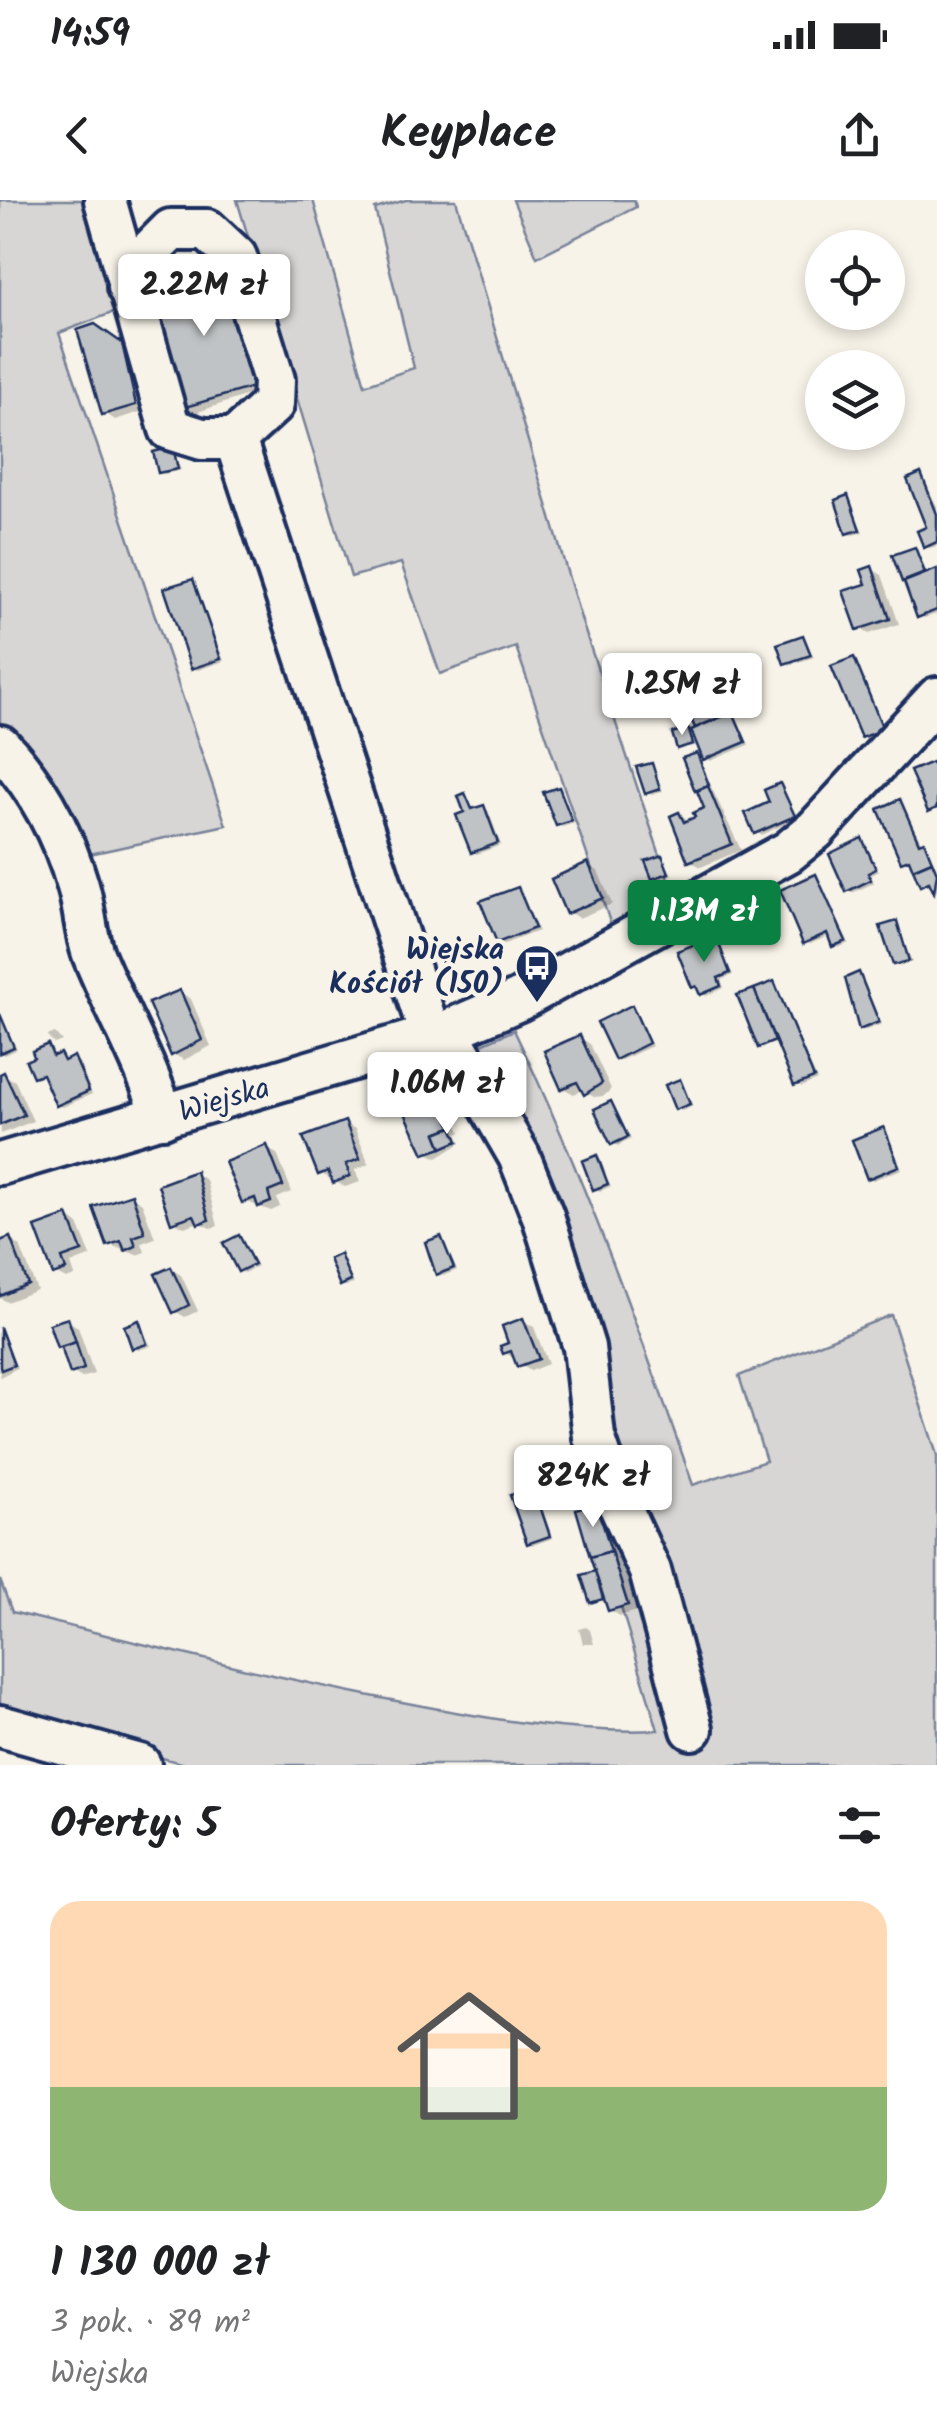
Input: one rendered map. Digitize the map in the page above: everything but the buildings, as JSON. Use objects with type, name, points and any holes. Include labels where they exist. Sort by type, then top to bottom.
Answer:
[{"type":"street","points":[[105,200],[128,287],[170,428],[202,439],[236,439],[273,404],[274,380],[236,258],[207,230],[172,230],[143,258],[128,287]]},
{"type":"street","points":[[236,439],[439,1034],[518,1156],[543,1216],[584,1348],[594,1437],[611,1487],[650,1572],[692,1729]]},
{"type":"street","name":"Wiejska","points":[[0,1164],[439,1034],[520,1000],[788,852],[815,830],[937,698]]},
{"type":"street","points":[[0,746],[37,791],[53,825],[79,888],[84,927],[95,958],[163,1116]]},
{"type":"street","points":[[0,1726],[140,1765]]},
{"type":"shaded area","points":[[0,200],[97,200],[120,310],[59,333],[226,825],[52,862],[0,758]]},
{"type":"shaded area","points":[[237,200],[313,200],[365,385],[414,368],[375,209],[406,200],[456,200],[583,625],[673,894],[612,928],[516,647],[440,674],[401,563],[351,577]]},
{"type":"shaded area","points":[[513,200],[634,200],[636,207],[537,257]]},
{"type":"shaded area","points":[[514,1030],[588,1198],[693,1485],[766,1461],[739,1376],[891,1315],[937,1455],[937,1765],[188,1765],[0,1714],[0,1580],[12,1612],[258,1672],[500,1720],[595,1730],[658,1730],[586,1491],[600,1487],[552,1294],[495,1155],[445,1060]]},
{"type":"place","name":"Wiejska Kościół (150)","points":[[537,1004]]}]
